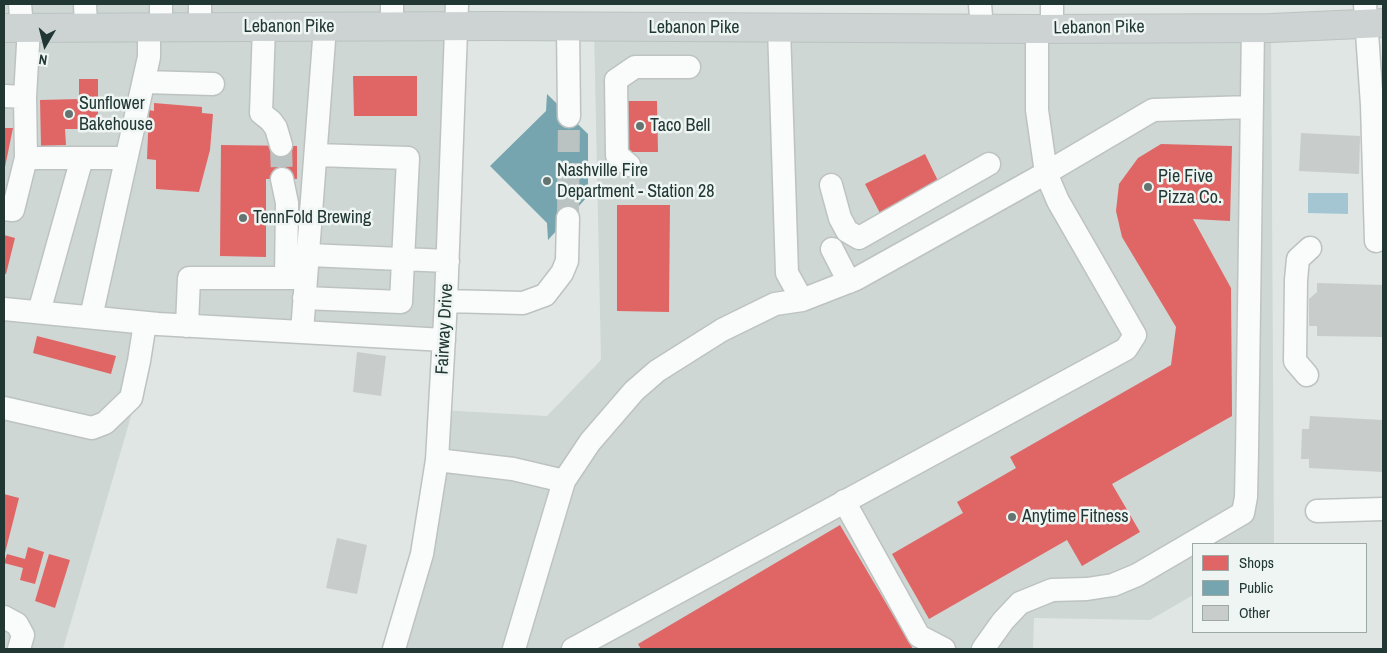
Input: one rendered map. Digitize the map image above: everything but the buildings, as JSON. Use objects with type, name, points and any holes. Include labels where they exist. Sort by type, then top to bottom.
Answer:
[{"type":"main road","name":"Lebanon Pike","points":[[19,22],[85,16],[157,20],[200,16],[264,28],[325,27],[392,15],[457,15],[568,28],[779,28],[981,16],[1253,27],[1371,16]]},
{"type":"street","name":"Fairway Drive","points":[[394,649],[422,554],[437,460],[448,261],[457,15]]},
{"type":"street","points":[[1371,16],[1376,240]]},
{"type":"street","points":[[91,317],[157,20]]},
{"type":"street","points":[[573,649],[1126,349],[1135,335],[1058,201],[1046,173],[1037,110],[1047,20]]},
{"type":"street","points":[[8,210],[26,158],[15,97],[19,22]]},
{"type":"street","points":[[299,285],[308,254],[325,27]]},
{"type":"street","points":[[982,649],[1020,602],[1052,590],[1087,589],[1113,585],[1137,575],[1243,512],[1246,497],[1247,461],[1253,27]]},
{"type":"street","points":[[264,28],[261,113],[276,128],[281,145]]},
{"type":"street","points":[[568,28],[569,116]]},
{"type":"street","points":[[779,28],[787,273],[802,300]]},
{"type":"street","points":[[630,166],[617,155],[616,80],[635,67],[689,67]]},
{"type":"street","points":[[144,82],[213,84]]},
{"type":"street","points":[[514,649],[564,481],[590,442],[634,391],[657,371],[722,330],[775,304],[802,300],[848,282],[1046,173],[1153,110],[1251,107]]},
{"type":"street","points":[[187,326],[189,278],[299,285],[401,302],[408,158],[316,155]]},
{"type":"street","points":[[26,158],[126,158]]},
{"type":"street","points":[[39,312],[82,158]]},
{"type":"street","points":[[831,185],[840,218],[847,231],[859,238],[990,164]]},
{"type":"street","points":[[282,179],[288,203],[299,285],[302,332]]},
{"type":"street","points":[[446,301],[523,303],[545,295],[562,273],[567,261],[568,218]]},
{"type":"street","points":[[1307,375],[1295,361],[1296,280],[1298,259],[1310,248]]},
{"type":"street","points":[[832,249],[848,282]]},
{"type":"street","points":[[308,254],[448,261]]},
{"type":"street","points":[[4,309],[187,326],[444,340]]},
{"type":"street","points":[[4,408],[92,428],[105,423],[131,398],[140,361],[145,322]]},
{"type":"street","points":[[437,460],[513,469],[564,481]]},
{"type":"street","points":[[844,501],[919,636],[944,649]]},
{"type":"street","points":[[1317,511],[1383,509]]},
{"type":"street","points":[[4,617],[17,624],[23,635],[19,649]]},
{"type":"shaded area","points":[[4,4],[457,4],[444,340],[158,324],[63,649],[4,649]]},
{"type":"shaded area","points":[[594,28],[1271,28],[1274,543],[1192,543],[1192,596],[1150,620],[1034,618],[1033,649],[394,649],[440,410],[547,416],[601,360]]},
{"type":"water","points":[[1308,193],[1348,193],[1348,214],[1308,213]]},
{"type":"tunnel","points":[[568,218],[569,116]]},
{"type":"tunnel","points":[[281,145],[282,179]]},
{"type":"place","name":"Sunflower Bakehouse","points":[[69,114]]},
{"type":"place","name":"Taco Bell","points":[[640,126]]},
{"type":"place","name":"Nashville Fire Department - Station 28","points":[[547,181]]},
{"type":"place","name":"Pie Five Pizza Co.","points":[[1148,187]]},
{"type":"place","name":"TennFold Brewing","points":[[243,218]]},
{"type":"place","name":"Anytime Fitness","points":[[1012,517]]}]
